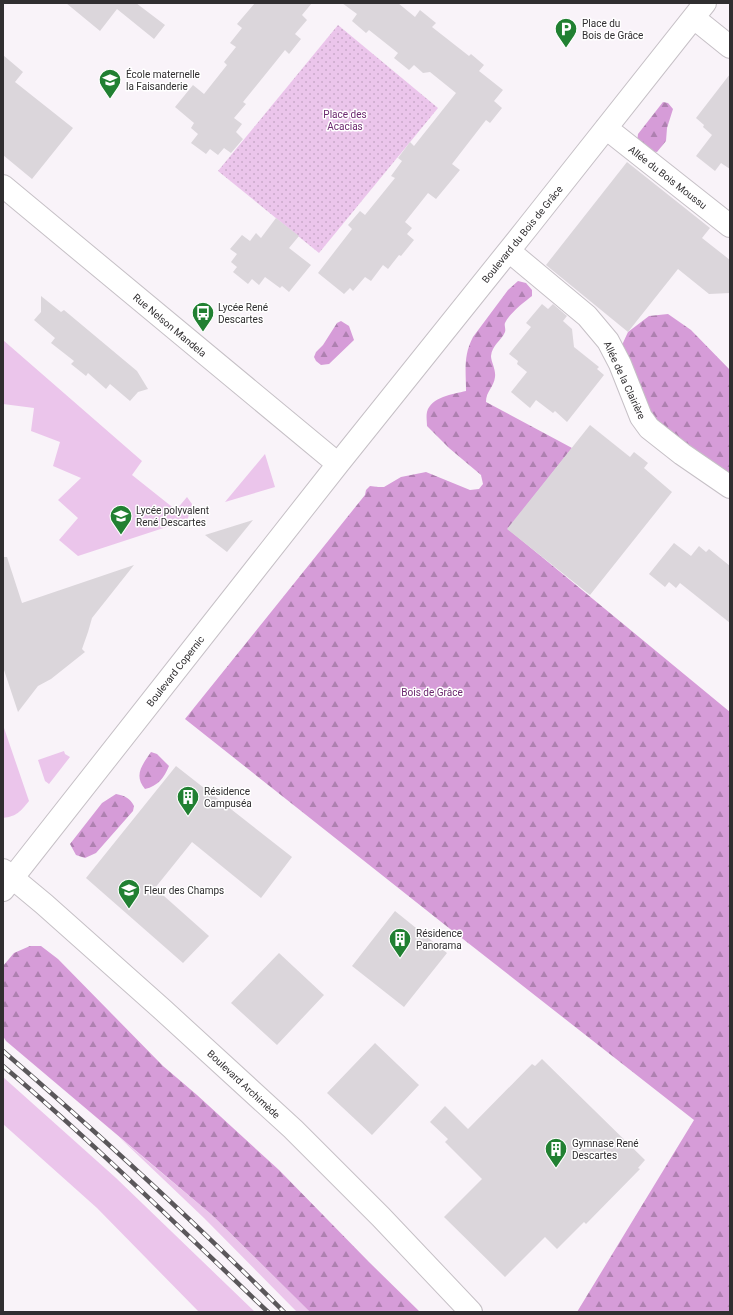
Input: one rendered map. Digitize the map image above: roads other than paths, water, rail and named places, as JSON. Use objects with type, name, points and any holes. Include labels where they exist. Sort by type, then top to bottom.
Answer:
[{"type":"street","points":[[700,10],[730,47]]},
{"type":"street","name":"Boulevard du Bois de Grâce","points":[[338,464],[700,10]]},
{"type":"street","name":"Allée du Bois Moussu","points":[[606,128],[730,226]]},
{"type":"street","name":"Rue Nelson Mandela","points":[[3,186],[338,464]]},
{"type":"street","name":"Allée de la Clairière","points":[[509,251],[587,316],[608,341],[620,364],[641,417],[649,428],[682,454],[730,487]]},
{"type":"street","name":"Boulevard Copernic","points":[[6,879],[338,464]]},
{"type":"street","name":"Boulevard Archimède","points":[[6,879],[164,1010],[293,1129],[381,1217],[471,1312]]},
{"type":"railway","points":[[3,1051],[146,1179],[284,1312]]},
{"type":"railway","points":[[3,1066],[104,1156],[268,1312]]},
{"type":"place","name":"Place du Bois de Grâce","points":[[566,48]]},
{"type":"place","name":"École maternelle la Faisanderie","points":[[110,100]]},
{"type":"place","name":"Lycée René Descartes","points":[[203,332]]},
{"type":"place","name":"Lycée polyvalent René Descartes","points":[[121,536]]},
{"type":"place","name":"Résidence Campuséa","points":[[188,816]]},
{"type":"place","name":"Fleur des Champs","points":[[129,910]]},
{"type":"place","name":"Résidence Panorama","points":[[400,958]]},
{"type":"place","name":"Gymnase René Descartes","points":[[556,1168]]},
{"type":"park label","name":"Place des Acacias","points":[[345,120]]},
{"type":"park label","name":"Bois de Grâce","points":[[432,692]]}]
